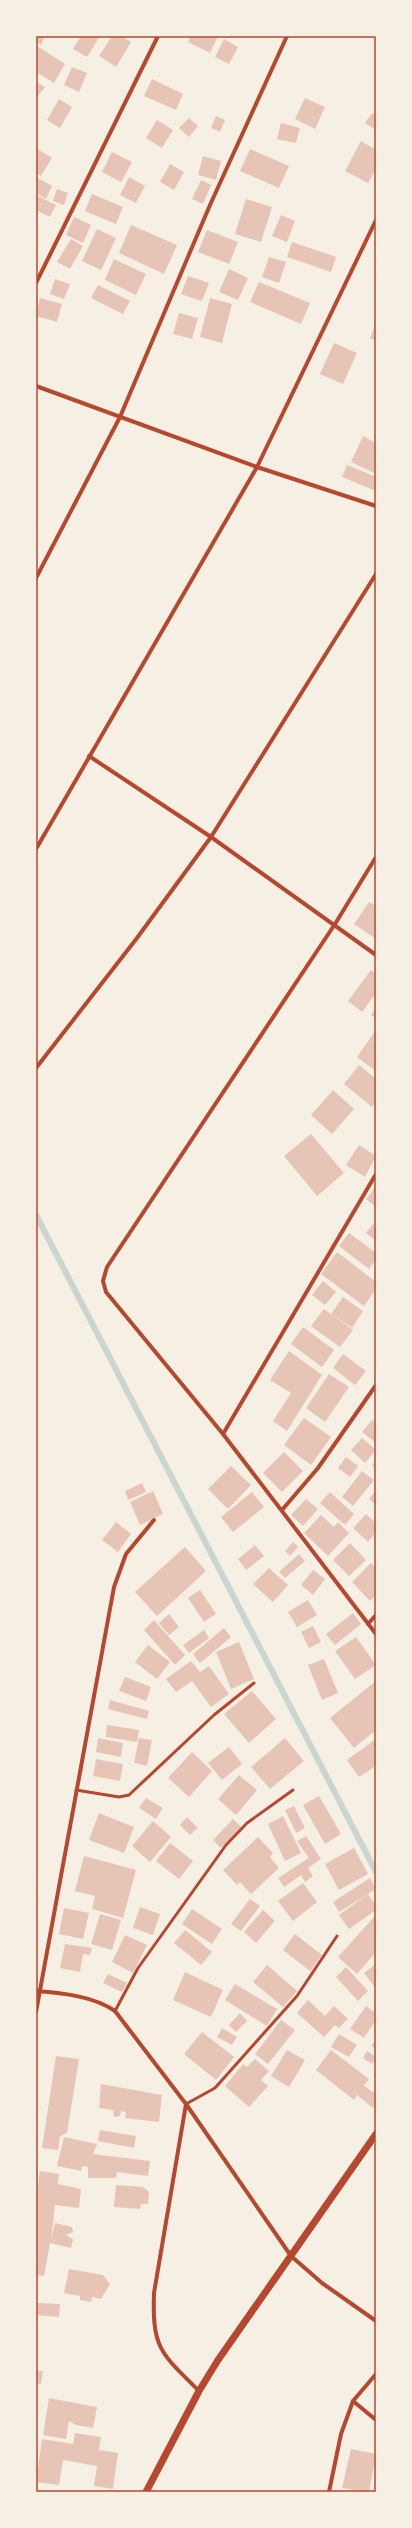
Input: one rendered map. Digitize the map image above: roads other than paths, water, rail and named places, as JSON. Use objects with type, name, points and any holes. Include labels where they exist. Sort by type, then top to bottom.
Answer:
[{"type":"street","points":[[36,283],[158,36]]},
{"type":"street","points":[[36,578],[120,417],[210,205],[287,36]]},
{"type":"street","points":[[36,848],[257,467],[376,220]]},
{"type":"street","points":[[36,386],[257,467],[376,506]]},
{"type":"street","points":[[36,1068],[137,938],[211,837],[376,574]]},
{"type":"street","points":[[89,756],[211,837],[376,955]]},
{"type":"street","points":[[376,857],[334,924],[108,1267],[103,1280],[106,1292],[222,1434],[376,1634]]},
{"type":"street","points":[[222,1434],[376,1174]]},
{"type":"street","points":[[282,1510],[318,1468],[376,1385]]},
{"type":"street","points":[[36,2012],[37,1991],[114,1587],[126,1554],[154,1520]]},
{"type":"street","points":[[368,1624],[376,1615]]},
{"type":"street","points":[[37,1991],[83,1997],[104,2004],[115,2010],[186,2104],[291,2256],[322,2284],[376,2321]]},
{"type":"street","points":[[186,2104],[154,2293],[153,2316],[155,2338],[161,2350],[199,2391]]},
{"type":"street","points":[[146,2492],[199,2391],[376,2134]]},
{"type":"street","points":[[329,2492],[341,2434],[353,2401],[376,2374]]},
{"type":"street","points":[[353,2401],[376,2420]]},
{"type":"lane","points":[[76,1790],[119,1797],[129,1795],[214,1715],[254,1683]]},
{"type":"lane","points":[[115,2010],[138,1968],[226,1845],[247,1823],[293,1790]]},
{"type":"lane","points":[[186,2104],[215,2088],[298,1996],[338,1936]]},
{"type":"waterway","points":[[36,1215],[376,1872]]}]
